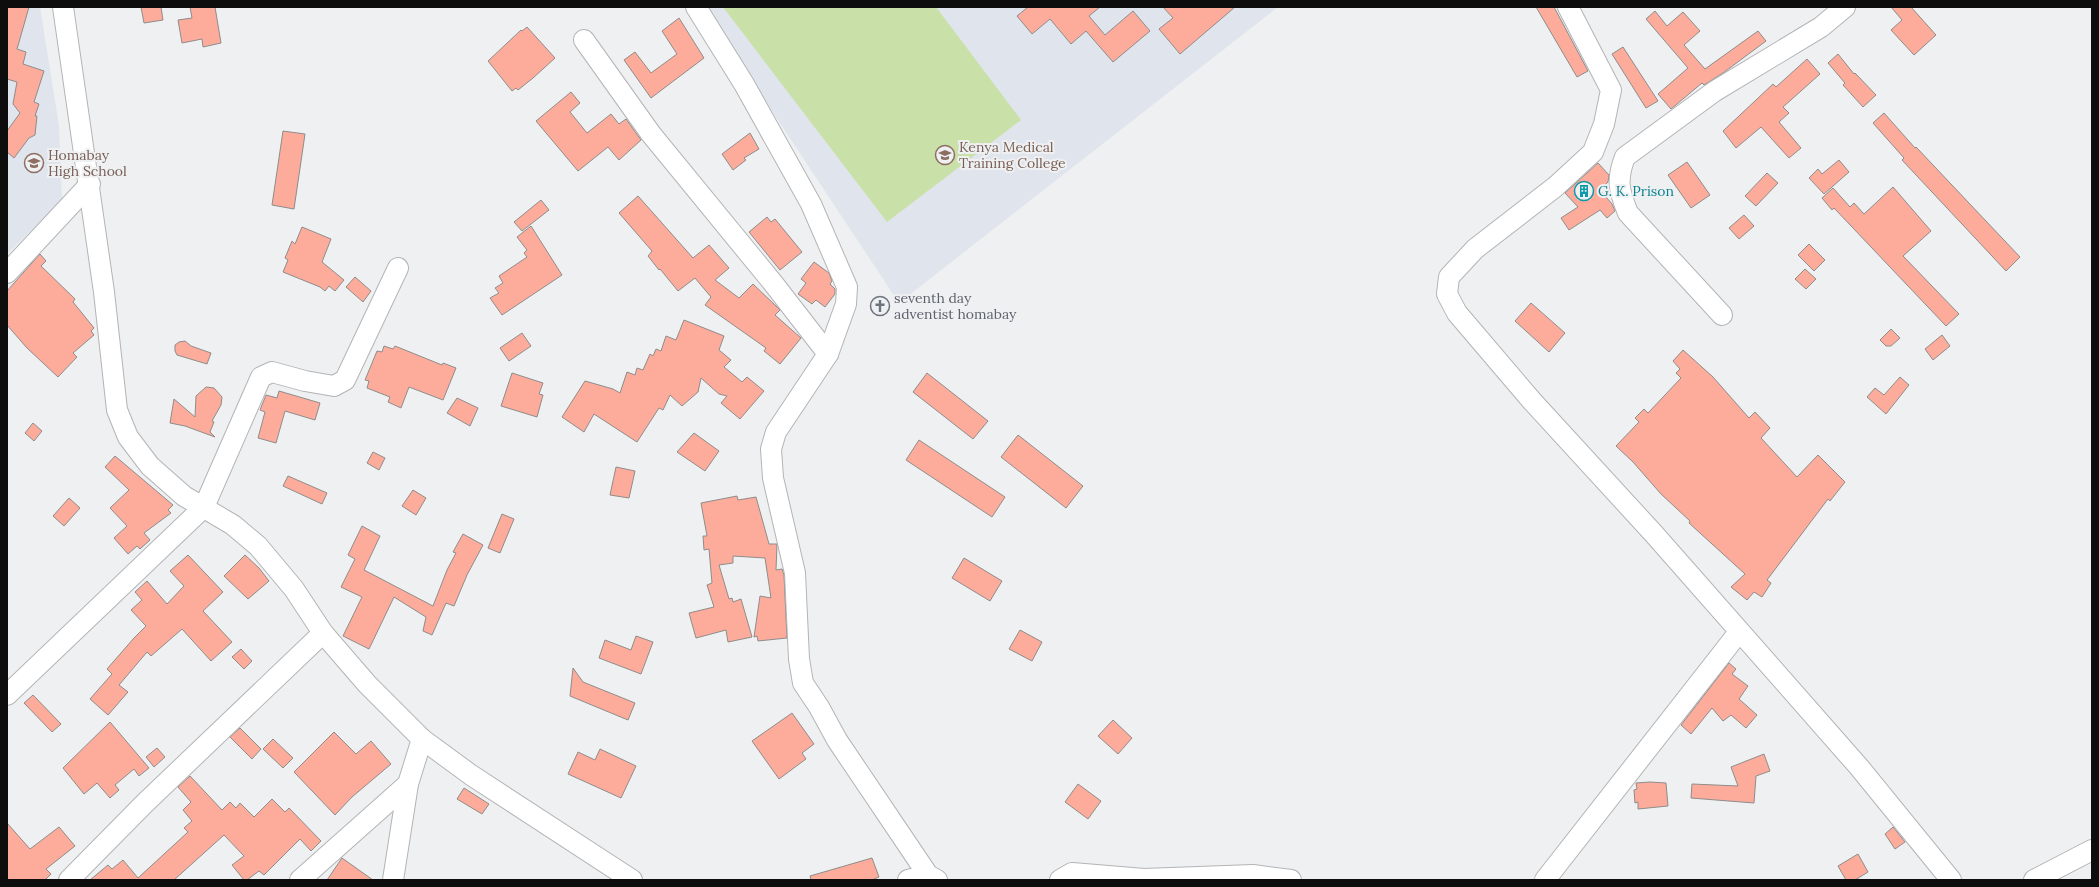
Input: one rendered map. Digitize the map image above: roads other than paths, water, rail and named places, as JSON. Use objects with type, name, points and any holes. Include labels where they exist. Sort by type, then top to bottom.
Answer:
[{"type":"street","points":[[63,7],[90,184],[117,410],[128,437],[150,466],[184,496],[233,525],[258,546],[294,590],[322,633],[367,684],[422,739],[471,775],[632,880]]},
{"type":"street","points":[[696,7],[744,84],[811,204],[847,287],[846,304],[828,354],[776,432],[771,449],[773,478],[795,573],[799,659],[803,683],[819,707],[837,740],[933,878]]},
{"type":"street","points":[[1568,7],[1611,90],[1604,124],[1593,152],[1555,187],[1474,249],[1449,277],[1446,294],[1457,313],[1532,401],[1654,534],[1859,767],[1951,880]]},
{"type":"street","points":[[1722,315],[1628,213],[1619,193],[1620,172],[1625,157],[1716,91],[1821,27],[1845,7]]},
{"type":"street","points":[[584,40],[651,134],[773,283],[828,354]]},
{"type":"street","points":[[7,273],[90,184]]},
{"type":"street","points":[[7,696],[204,507],[261,377],[272,372],[305,381],[334,386],[345,380],[398,268]]},
{"type":"street","points":[[1545,880],[1739,632]]},
{"type":"street","points":[[70,880],[145,803],[322,633]]},
{"type":"street","points":[[393,880],[408,784],[422,739]]},
{"type":"street","points":[[300,880],[408,784]]},
{"type":"street","points":[[2034,880],[2092,850]]},
{"type":"street","points":[[1060,880],[1072,872],[1144,879],[1253,875],[1291,880]]},
{"type":"street","points":[[908,880],[933,878]]},
{"type":"place","name":"Kenya Medical Training College","points":[[945,155]]},
{"type":"place","name":"Homabay High School","points":[[34,163]]},
{"type":"place","name":"G. K. Prison","points":[[1584,191]]},
{"type":"place","name":"seventh day adventist homabay","points":[[880,306]]}]
